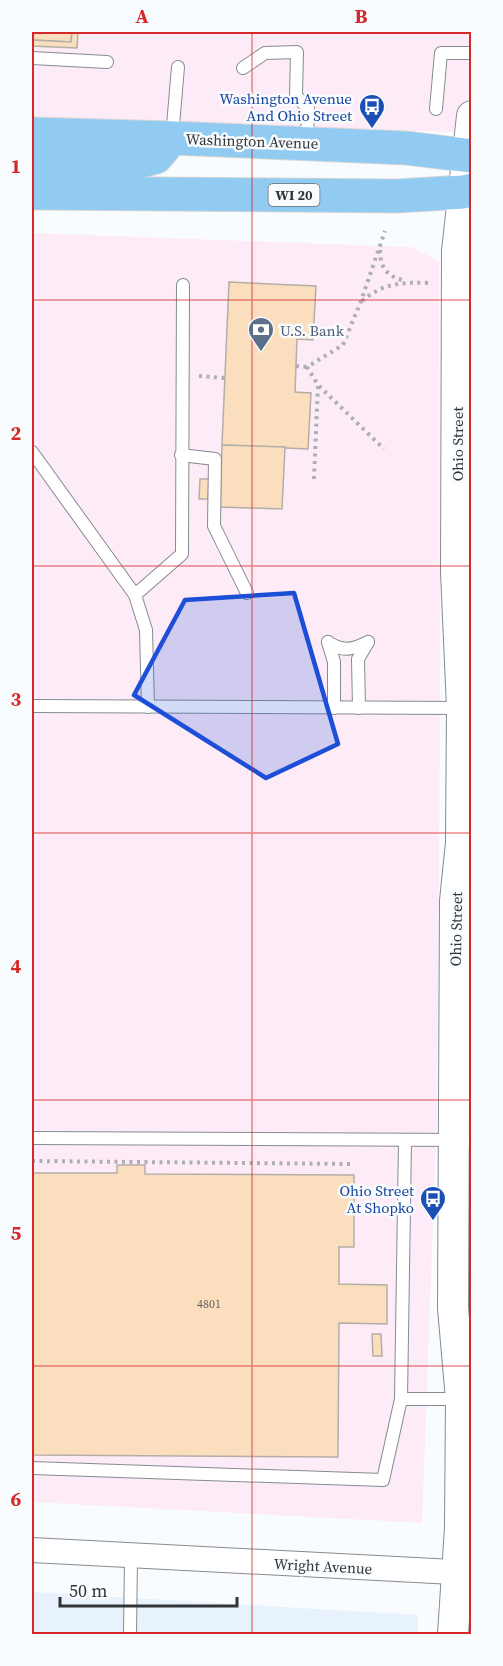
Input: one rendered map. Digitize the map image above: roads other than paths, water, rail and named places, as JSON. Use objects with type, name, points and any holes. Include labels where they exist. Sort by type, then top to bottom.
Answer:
[{"type":"main road","name":"Washington Avenue","points":[[32,134],[406,148],[469,155]]},
{"type":"main road","points":[[32,168],[60,160],[137,162],[156,158],[172,138]]},
{"type":"main road","name":"WI 20","points":[[32,193],[397,196],[467,191]]},
{"type":"street","name":"Ohio Street","points":[[453,1635],[464,1572],[460,1528],[460,1399],[453,1308],[463,1141],[455,901],[465,876],[461,843],[462,708],[456,572],[457,251],[467,191],[471,117]]},
{"type":"street","name":"Wright Avenue","points":[[32,1550],[464,1572]]},
{"type":"lane","points":[[243,68],[265,53],[297,52],[297,96],[308,108],[307,144]]},
{"type":"lane","points":[[436,109],[441,53],[471,53]]},
{"type":"lane","points":[[32,58],[107,62]]},
{"type":"lane","points":[[172,138],[178,67]]},
{"type":"lane","points":[[135,595],[182,554],[183,285]]},
{"type":"lane","points":[[32,452],[135,595],[146,630],[148,706]]},
{"type":"lane","points":[[181,455],[214,459],[214,526],[247,593]]},
{"type":"lane","points":[[333,708],[334,662],[328,642],[338,650],[354,649],[368,642],[358,658],[358,708]]},
{"type":"lane","points":[[32,706],[462,708]]},
{"type":"lane","points":[[32,1138],[463,1141]]},
{"type":"lane","points":[[32,1468],[383,1480],[401,1399],[405,1141]]},
{"type":"lane","points":[[401,1399],[460,1399]]},
{"type":"lane","points":[[130,1635],[131,1556]]},
{"type":"place","name":"Washington Avenue And Ohio Street","points":[[372,130]]},
{"type":"place","name":"U.S. Bank","points":[[261,353]]},
{"type":"place","name":"Ohio Street At Shopko","points":[[433,1222]]}]
